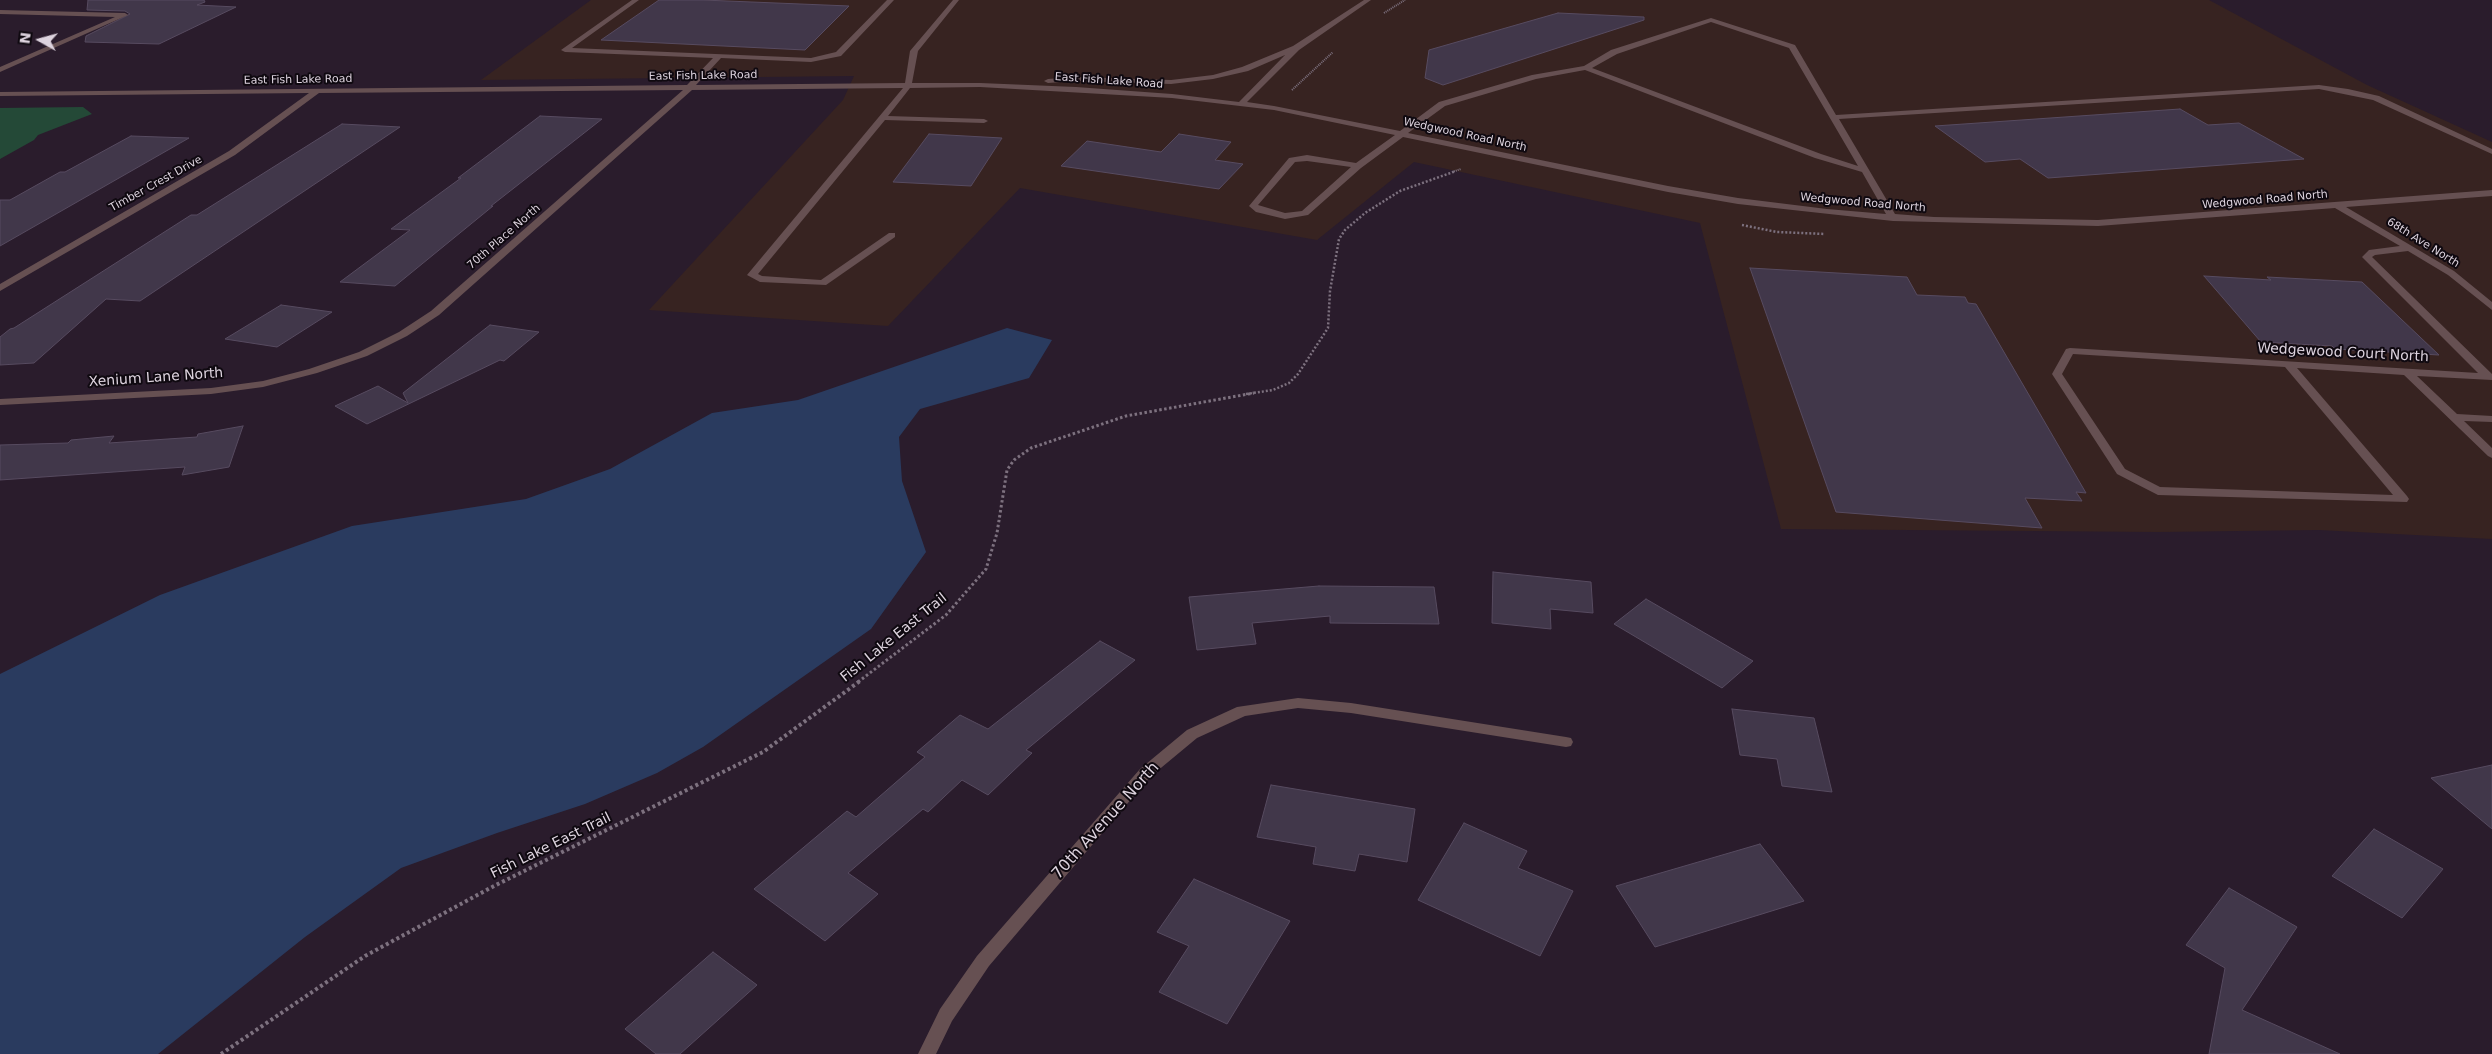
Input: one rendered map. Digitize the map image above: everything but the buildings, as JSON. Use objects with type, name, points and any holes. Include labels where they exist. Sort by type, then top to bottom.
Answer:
[{"type":"street","points":[[636,0],[565,50],[811,60],[838,54],[891,0]]},
{"type":"street","points":[[892,235],[823,284],[760,280],[752,275],[908,86],[914,51],[956,0]]},
{"type":"street","points":[[1240,104],[1296,48],[1316,32],[1368,0]]},
{"type":"street","points":[[0,12],[125,15],[0,70]]},
{"type":"street","points":[[1358,166],[1307,158],[1292,160],[1253,206],[1259,210],[1285,216],[1305,213],[1358,166],[1404,134],[1442,104],[1535,76],[1586,68],[1614,52],[1711,20],[1792,47],[1893,218]]},
{"type":"street","points":[[980,85],[1075,79],[1152,82],[1186,80],[1231,73],[1296,48]]},
{"type":"street","name":"70th Place North","points":[[313,371],[371,350],[403,334],[435,313],[690,88],[718,57]]},
{"type":"street","points":[[1586,68],[1818,156],[1866,171]]},
{"type":"street","name":"East Fish Lake Road","points":[[0,94],[980,85],[1095,90],[1240,104]]},
{"type":"street","points":[[1834,117],[2319,87],[2348,91],[2376,98],[2492,152]]},
{"type":"street","name":"Timber Crest Drive","points":[[0,288],[232,154],[317,91]]},
{"type":"street","name":"Wedgwood Road North","points":[[1240,104],[1274,108],[1668,189],[1738,201],[1893,218],[2010,223],[2098,223],[2492,193]]},
{"type":"street","points":[[883,118],[984,121]]},
{"type":"street","name":"68th Ave North","points":[[2337,206],[2451,273],[2491,305]]},
{"type":"street","points":[[2411,248],[2372,252],[2366,257],[2490,377]]},
{"type":"street","name":"Wedgewood Court North","points":[[2289,365],[2403,499],[2158,491],[2121,471],[2057,374],[2070,351],[2490,377]]},
{"type":"street","name":"Xenium Lane North","points":[[0,402],[210,391],[263,384],[313,371]]},
{"type":"street","points":[[2407,372],[2492,454]]},
{"type":"street","points":[[2454,417],[2492,419]]},
{"type":"street","name":"70th Avenue North","points":[[927,1054],[946,1015],[984,961],[1145,773],[1192,734],[1242,711],[1298,703],[1351,708],[1566,742]]},
{"type":"path","points":[[1382,15],[1405,0]]},
{"type":"path","points":[[1274,108],[1308,73],[1339,47]]},
{"type":"path","name":"Fish Lake East Trail","points":[[221,1054],[365,956],[494,886],[763,752],[872,672],[946,614],[986,569],[997,533],[1007,470],[1014,460],[1031,448],[1126,416],[1168,407],[1273,390],[1289,383],[1298,374],[1328,328],[1331,283],[1339,239],[1345,230],[1379,203],[1400,191],[1454,173],[1466,166],[1457,164]]},
{"type":"path","points":[[1737,224],[1777,232],[1832,235]]},
{"type":"shaded area","points":[[591,0],[2209,0],[2367,85],[2492,142],[2492,539],[2319,530],[2158,532],[1781,529],[1700,223],[1414,162],[1317,240],[1020,188],[888,326],[649,310],[843,100],[854,76],[481,80]]},
{"type":"green space","points":[[83,107],[92,114],[38,135],[34,140],[0,159],[0,108]]},
{"type":"water","points":[[1007,328],[1052,340],[1029,378],[920,409],[899,437],[902,481],[926,552],[871,629],[703,747],[657,773],[585,804],[497,833],[401,868],[305,937],[158,1054],[0,1054],[0,674],[160,595],[352,526],[526,499],[610,469],[712,413],[798,400]]}]
